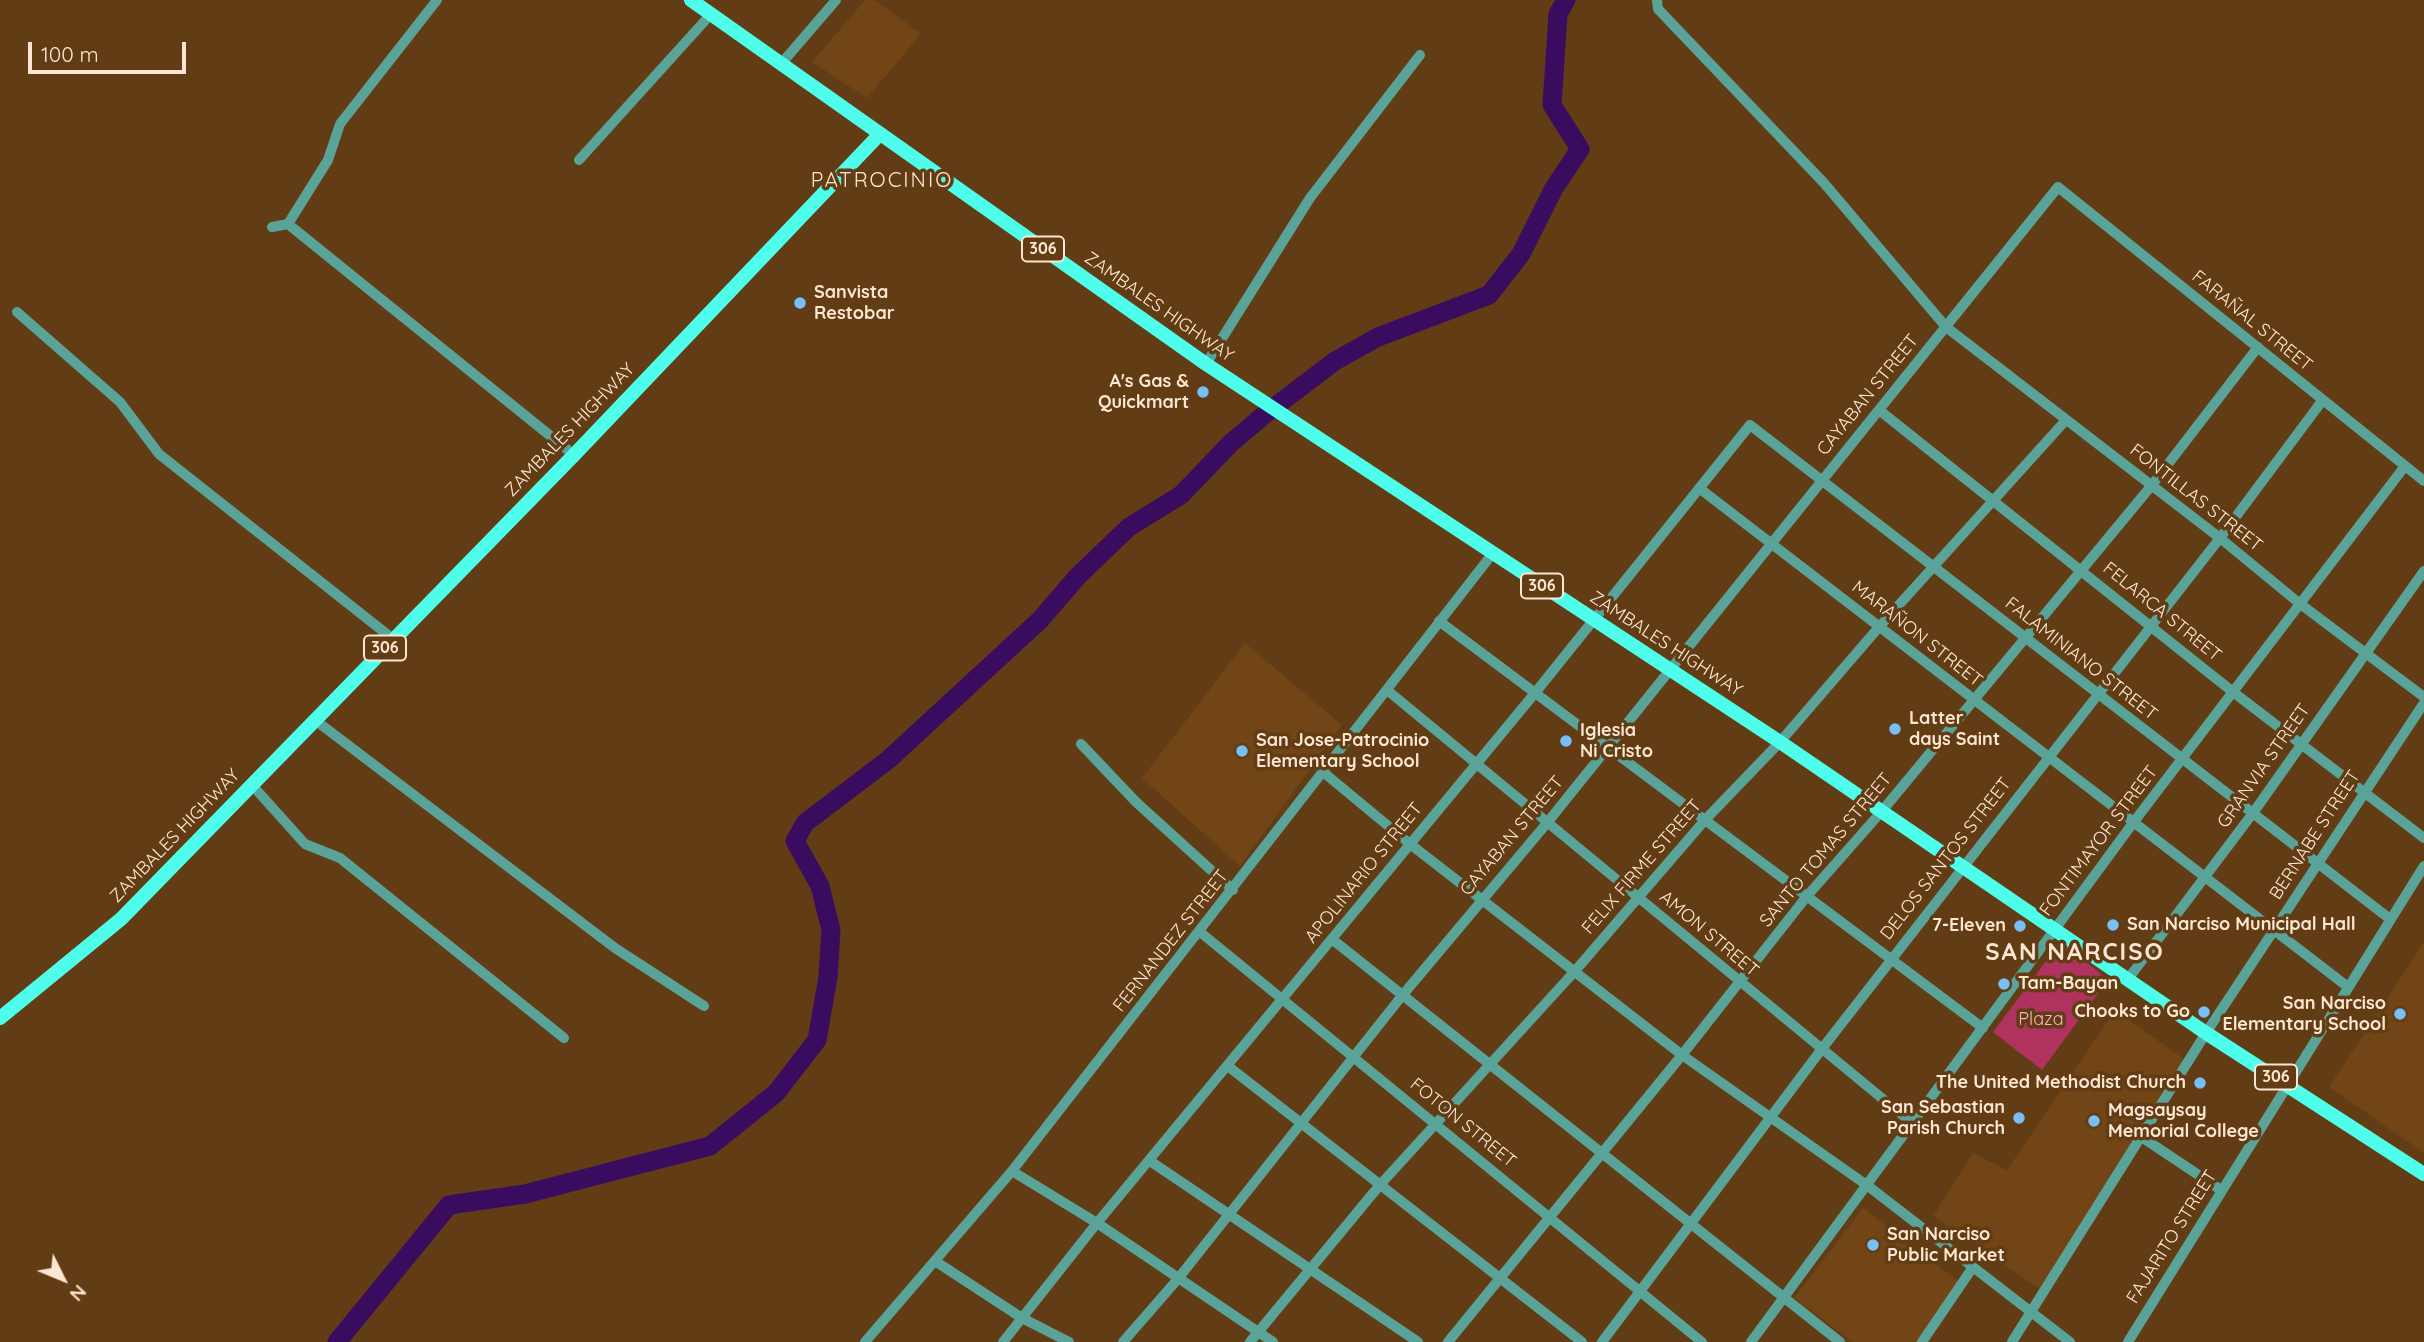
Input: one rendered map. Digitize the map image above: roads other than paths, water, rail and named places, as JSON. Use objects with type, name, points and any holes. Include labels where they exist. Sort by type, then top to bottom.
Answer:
[{"type":"main road","points":[[691,0],[879,135]]},
{"type":"main road","name":"ZAMBALES HIGHWAY","points":[[0,1017],[40,988],[121,919],[574,455],[879,135],[1206,364],[1780,742],[2206,1033],[2424,1174]]},
{"type":"street","points":[[272,227],[288,224],[328,160],[340,124],[437,0]]},
{"type":"street","points":[[781,64],[836,0]]},
{"type":"street","name":"FONTILLAS STREET","points":[[1657,0],[1658,9],[1824,183],[1946,327],[2220,538],[2299,603],[2424,696]]},
{"type":"street","points":[[579,160],[711,14]]},
{"type":"street","points":[[1206,364],[1310,198],[1420,55]]},
{"type":"street","name":"CAYABAN STREET","points":[[1123,1342],[1177,1280],[1401,997],[1547,823],[2058,187]]},
{"type":"street","name":"FARAÑAL STREET","points":[[2058,187],[2424,481]]},
{"type":"street","points":[[288,224],[574,455]]},
{"type":"street","points":[[17,312],[120,402],[159,454],[393,639]]},
{"type":"street","name":"SANTO TOMAS STREET","points":[[1448,1342],[1682,1055],[1807,896],[1882,811],[2152,485],[2258,347]]},
{"type":"street","name":"DELOS SANTOS STREET","points":[[1602,1342],[1691,1227],[1821,1050],[2220,538],[2322,401]]},
{"type":"street","name":"FELARCA STREET","points":[[1879,410],[2082,569],[2233,692],[2302,742],[2424,838]]},
{"type":"street","name":"FELIX FIRME STREET","points":[[1250,1342],[1379,1186],[1490,1066],[1705,820],[1780,742],[1933,566],[2066,420]]},
{"type":"street","name":"FALAMINIANO STREET","points":[[1750,425],[2390,919]]},
{"type":"street","name":"APOLINARIO STREET","points":[[1003,1342],[1097,1223],[1229,1067],[1595,620],[1750,425]]},
{"type":"street","name":"FONTIMAYOR STREET","points":[[1751,1342],[2133,823],[2405,466]]},
{"type":"street","name":"MARAÑON STREET","points":[[1699,488],[2348,987]]},
{"type":"street","name":"FERNANDEZ STREET","points":[[865,1342],[1012,1171],[1493,553]]},
{"type":"street","name":"GRANVIA STREET","points":[[2128,979],[2206,878],[2424,571]]},
{"type":"street","points":[[1440,621],[1983,1028]]},
{"type":"street","name":"AMON STREET","points":[[1387,690],[1912,1123]]},
{"type":"street","name":"BERNABE STREET","points":[[2012,1342],[2206,1033],[2424,702]]},
{"type":"street","points":[[315,720],[604,939],[704,1006]]},
{"type":"street","points":[[1081,744],[1136,802],[1233,890]]},
{"type":"street","points":[[1323,772],[1481,900],[1682,1055],[1868,1186],[2070,1342]]},
{"type":"street","points":[[252,785],[305,844],[340,859],[564,1038]]},
{"type":"street","name":"FAJARITO STREET","points":[[2128,1342],[2424,866]]},
{"type":"street","name":"FOTON STREET","points":[[1200,932],[1702,1342]]},
{"type":"street","points":[[1333,940],[1691,1227],[1840,1342]]},
{"type":"street","points":[[1229,1067],[1583,1342]]},
{"type":"street","points":[[2140,1136],[2221,1191]]},
{"type":"street","points":[[1150,1161],[1418,1342]]},
{"type":"street","points":[[1012,1171],[1097,1223],[1177,1280],[1273,1342]]},
{"type":"street","points":[[935,1261],[1022,1318],[1069,1342]]},
{"type":"street","points":[[1922,1342],[1973,1267]]},
{"type":"waterway","points":[[337,1342],[449,1205],[525,1194],[710,1146],[776,1093],[817,1040],[828,977],[831,930],[820,886],[795,841],[805,823],[888,760],[1040,620],[1078,576],[1129,527],[1181,495],[1231,443],[1264,415],[1335,361],[1378,337],[1489,295],[1521,254],[1554,188],[1580,149],[1552,105],[1558,14],[1566,0]]},
{"type":"place","name":"Sanvista Restobar","points":[[800,303]]},
{"type":"place","name":"A's Gas & Quickmart","points":[[1203,392]]},
{"type":"place","name":"Latter days Saint","points":[[1895,729]]},
{"type":"place","name":"Iglesia Ni Cristo","points":[[1566,741]]},
{"type":"place","name":"San Jose-Patrocinio Elementary School","points":[[1242,751]]},
{"type":"place","name":"San Narciso Municipal Hall","points":[[2113,925]]},
{"type":"place","name":"7-Eleven","points":[[2020,926]]},
{"type":"place","name":"Tam-Bayan","points":[[2004,984]]},
{"type":"place","name":"Chooks to Go","points":[[2204,1012]]},
{"type":"place","name":"San Narciso Elementary School","points":[[2400,1014]]},
{"type":"place","name":"The United Methodist Church","points":[[2200,1083]]},
{"type":"place","name":"San Sebastian Parish Church","points":[[2019,1118]]},
{"type":"place","name":"Magsaysay Memorial College","points":[[2094,1121]]},
{"type":"place","name":"San Narciso Public Market","points":[[1873,1245]]},
{"type":"district","name":"PATROCINIO","points":[[882,181]]},
{"type":"district","name":"SAN NARCISO","points":[[2075,953]]},
{"type":"park label","name":"Plaza","points":[[2041,1020]]}]
